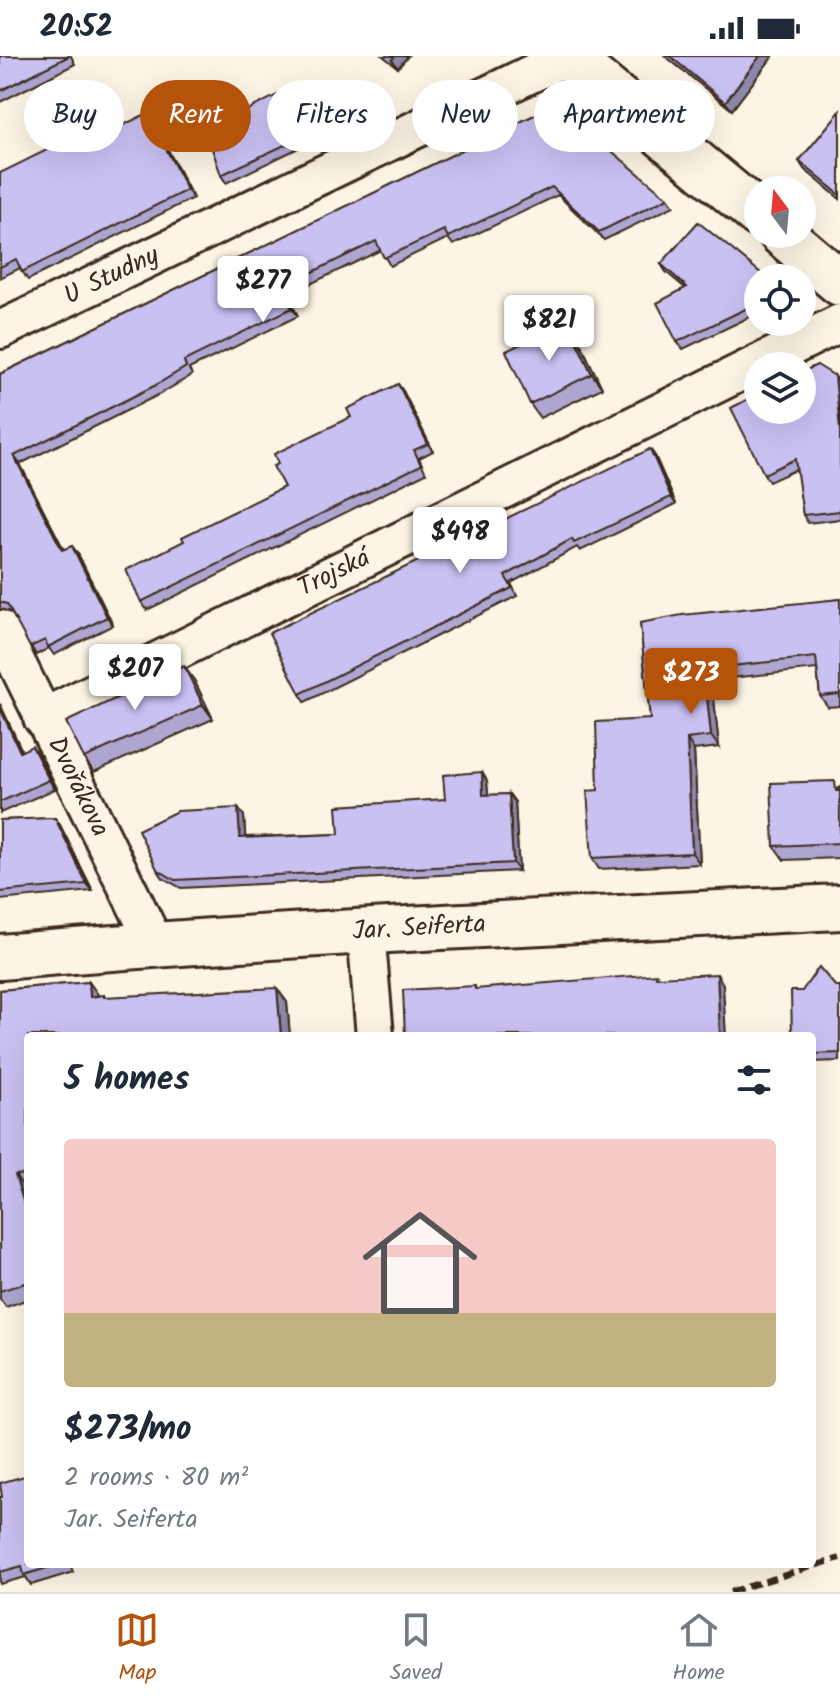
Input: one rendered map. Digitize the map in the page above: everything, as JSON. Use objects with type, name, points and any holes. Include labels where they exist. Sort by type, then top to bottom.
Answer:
[{"type":"street","points":[[567,56],[744,202]]},
{"type":"street","name":"U Studny","points":[[0,330],[567,56]]},
{"type":"street","points":[[799,248],[840,283]]},
{"type":"street","name":"Trojská","points":[[42,718],[840,323]]},
{"type":"street","name":"Dvořákova","points":[[0,629],[155,944]]},
{"type":"street","name":"Jar. Seiferta","points":[[0,957],[366,931],[840,907]]},
{"type":"street","points":[[366,931],[375,1032]]},
{"type":"building","points":[[0,56],[69,56],[0,91]]},
{"type":"building","points":[[670,56],[760,56],[725,102],[715,94],[715,80],[699,80]]},
{"type":"building","points":[[267,100],[267,152],[270,152],[221,175],[213,152],[251,152],[251,108]]},
{"type":"building","points":[[840,111],[840,195],[799,161]]},
{"type":"building","points":[[534,115],[534,152],[613,152],[668,198],[599,232],[552,187],[448,237],[444,230],[384,258],[376,241],[282,287],[292,308],[184,361],[186,367],[154,386],[14,456],[62,550],[72,546],[107,617],[48,647],[45,640],[30,647],[7,604],[0,602],[0,374],[458,152],[518,152],[518,123]]},
{"type":"building","points":[[140,117],[140,152],[168,152],[187,190],[22,272],[16,259],[0,267],[0,173],[43,152],[124,152],[124,125]]},
{"type":"building","points":[[698,222],[750,264],[744,264],[744,310],[677,342],[657,303],[687,287],[661,264]]},
{"type":"building","points":[[567,322],[592,374],[530,404],[506,351]]},
{"type":"building","points":[[816,365],[835,376],[840,430],[840,511],[803,515],[795,459],[764,474],[731,408],[744,401],[744,424],[816,424]]},
{"type":"building","points":[[398,384],[428,444],[414,450],[421,465],[141,602],[126,570],[184,541],[182,537],[284,487],[273,466],[278,464],[274,454],[351,417],[347,409]]},
{"type":"building","points":[[650,449],[671,497],[574,543],[572,539],[505,576],[512,588],[300,694],[269,633]]},
{"type":"building","points":[[840,599],[840,694],[820,696],[816,657],[704,669],[711,736],[687,739],[692,853],[592,858],[587,791],[598,790],[596,722],[650,719],[640,623],[682,615]]},
{"type":"building","points":[[184,666],[203,705],[84,758],[66,722]]},
{"type":"building","points":[[0,708],[20,752],[32,746],[49,780],[0,802]]},
{"type":"building","points":[[482,772],[483,795],[509,794],[513,863],[175,880],[157,869],[138,830],[177,811],[238,808],[240,838],[339,834],[337,806],[445,799],[443,775]]},
{"type":"building","points":[[835,781],[836,791],[840,791],[840,843],[774,846],[771,783]]},
{"type":"building","points":[[55,818],[87,884],[0,892],[0,820]]},
{"type":"building","points":[[819,967],[836,987],[840,987],[840,1053],[816,1054],[816,1032],[792,1032],[791,991],[802,991]]},
{"type":"building","points":[[657,974],[656,977],[717,974],[720,1032],[405,1032],[403,990],[475,986],[475,989]]},
{"type":"building","points":[[89,982],[90,997],[104,997],[277,988],[281,1032],[24,1032],[24,1174],[15,1175],[24,1204],[24,1283],[0,1291],[0,990]]},
{"type":"building","points":[[24,1476],[24,1568],[47,1568],[24,1575],[22,1566],[0,1572],[0,1483]]},
{"type":"railway","points":[[816,1565],[840,1558]]},
{"type":"railway","points":[[730,1592],[808,1568]]}]
